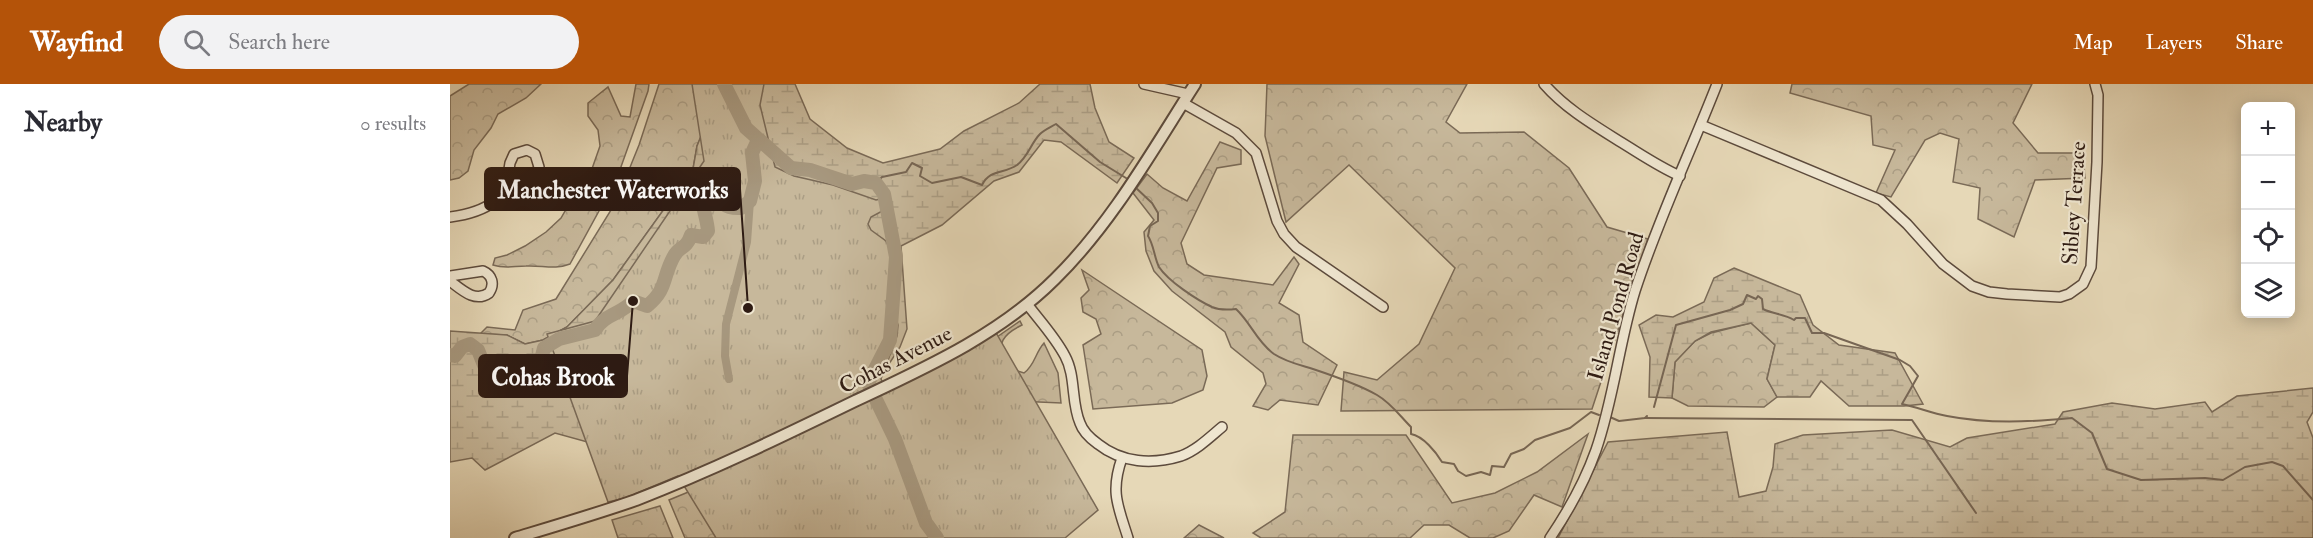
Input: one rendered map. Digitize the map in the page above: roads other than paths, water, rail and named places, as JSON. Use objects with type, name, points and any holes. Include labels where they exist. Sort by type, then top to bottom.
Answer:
[{"type":"street","points":[[1144,84],[1185,98],[1236,133],[1256,153],[1277,221],[1284,234],[1296,247],[1383,307]]},
{"type":"street","name":"Cohas Avenue","points":[[515,538],[636,500],[711,469],[968,345],[1027,304],[1054,280],[1090,240],[1128,187],[1195,84]]},
{"type":"street","points":[[1545,84],[1568,107],[1590,123],[1680,176]]},
{"type":"street","name":"Island Pond Road","points":[[1550,538],[1580,489],[1594,456],[1635,293],[1652,242],[1717,84]]},
{"type":"street","name":"Sibley Terrace","points":[[1701,125],[1881,200],[1907,224],[1943,264],[1972,285],[1989,292],[2060,297],[2069,294],[2083,284],[2091,267],[2098,95],[2095,84]]},
{"type":"street","points":[[450,217],[473,212],[488,205],[496,200],[506,188]]},
{"type":"street","points":[[450,276],[483,271],[490,276],[493,285],[489,293],[477,298],[450,281]]},
{"type":"street","points":[[1027,304],[1066,358],[1080,424],[1090,438],[1106,450],[1122,459],[1143,462],[1182,455],[1200,446],[1222,426]]},
{"type":"street","points":[[1122,459],[1116,477],[1116,503],[1128,538]]},
{"type":"waterway","points":[[724,84],[746,128],[791,168],[810,170],[852,184],[864,181],[876,183],[884,194],[896,257],[890,340],[868,383],[895,439],[926,523],[937,538]]},
{"type":"waterway","points":[[876,183],[882,177],[906,172],[912,163],[922,168],[920,176],[932,183],[961,177],[982,185],[989,176],[1017,165],[1040,134],[1056,124],[1100,162],[1126,178]]},
{"type":"waterway","points":[[450,355],[455,356],[462,347],[470,344],[478,350],[490,380],[506,385],[521,371],[541,360],[544,348],[559,339],[595,330],[603,321],[633,301],[647,306],[662,288],[670,263],[676,253],[687,243],[691,235],[703,237],[708,231],[701,196],[705,185],[715,189],[722,202],[731,208],[741,208],[750,201],[755,181],[752,153],[758,140]]},
{"type":"waterway","points":[[1135,187],[1152,203],[1158,213],[1158,221],[1150,226],[1148,236],[1159,267],[1169,278],[1212,307],[1236,309],[1263,344],[1279,357],[1346,380],[1382,398],[1411,427],[1411,434],[1416,435],[1433,449],[1442,462],[1454,464],[1458,471],[1466,476],[1481,472],[1490,475],[1492,466],[1504,467],[1511,454],[1524,449],[1535,440],[1570,428],[1591,412],[1599,415]]},
{"type":"waterway","points":[[729,379],[725,356],[726,324],[747,242],[750,201]]},
{"type":"waterway","points":[[1654,407],[1676,325],[1730,310],[1743,304],[1747,295],[1756,299],[1758,296],[1762,299],[1763,309],[1794,320],[1805,318],[1812,333],[1824,333],[1900,360],[1910,366],[1918,376],[1902,404],[1962,419],[2025,421],[2072,418],[2092,433],[2107,469],[2141,480],[2205,478],[2223,480],[2245,467],[2272,462],[2283,466],[2313,500]]},
{"type":"waterway","points":[[1610,417],[1619,421],[1647,416]]},
{"type":"waterway","points":[[1645,418],[1912,420],[1976,513]]},
{"type":"place","name":"Cohas Brook","points":[[633,301]]},
{"type":"place","name":"Manchester Waterworks","points":[[748,308]]}]
